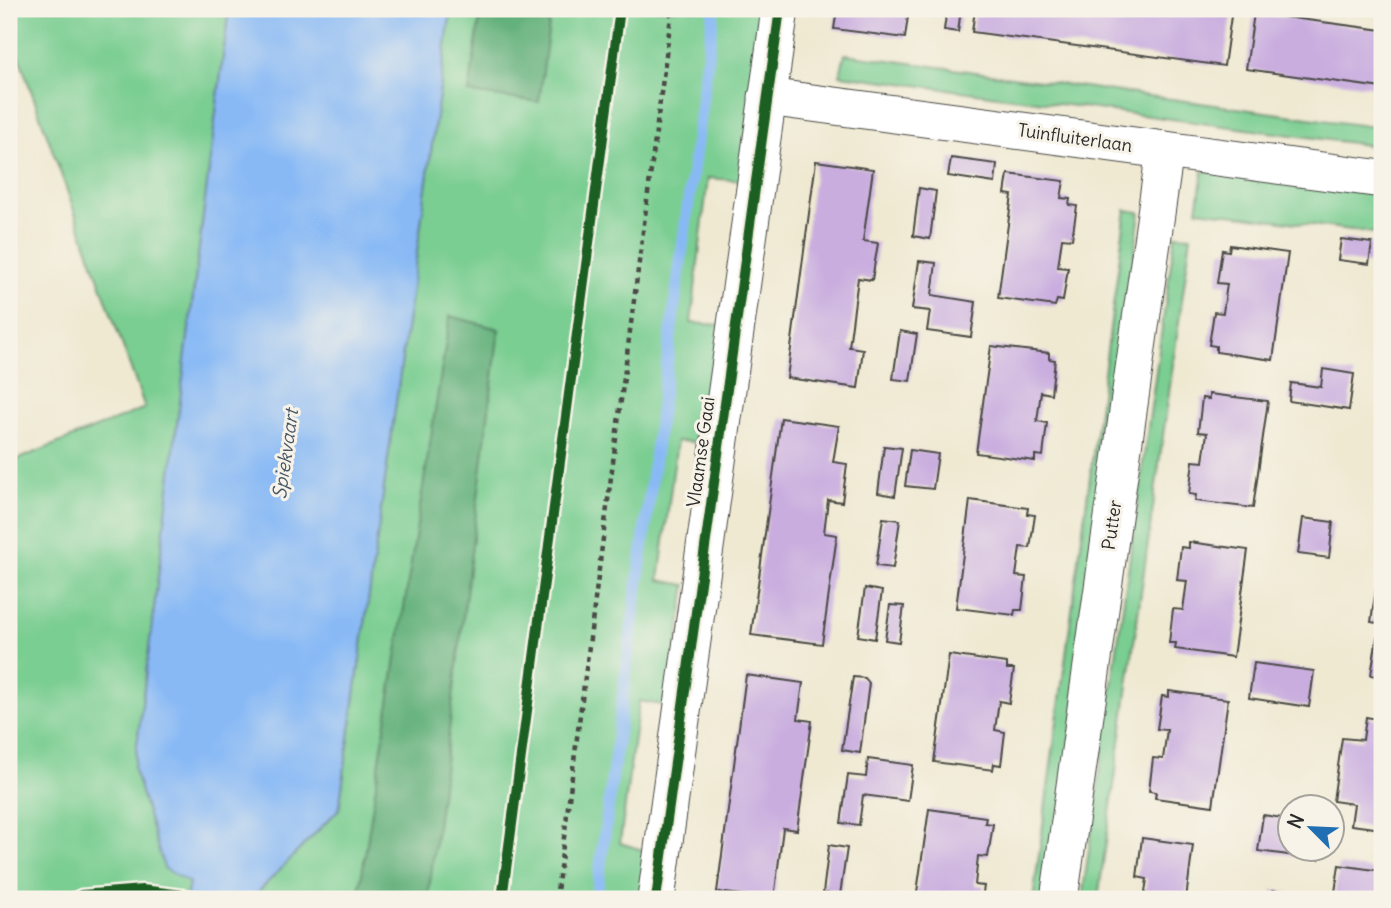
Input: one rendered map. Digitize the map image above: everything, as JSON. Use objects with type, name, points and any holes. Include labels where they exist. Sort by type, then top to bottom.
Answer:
[{"type":"street","name":"Vlaamse Gaai","points":[[656,899],[780,9]]},
{"type":"street","name":"Tuinfluiterlaan","points":[[767,96],[1382,179]]},
{"type":"street","name":"Putter","points":[[1059,899],[1165,150]]},
{"type":"path","points":[[556,899],[672,9]]},
{"type":"green space","points":[[9,9],[229,9],[134,769],[189,883],[186,899],[9,899],[9,463],[145,408],[9,29]]},
{"type":"green space","points":[[451,9],[765,9],[744,181],[708,178],[691,323],[722,325],[706,443],[677,441],[659,580],[686,585],[668,706],[639,701],[620,843],[653,853],[647,899],[258,899],[260,890],[339,809]]},
{"type":"green space","points":[[481,9],[551,9],[539,102],[469,93]]},
{"type":"green space","points":[[845,54],[1382,128],[1382,147],[840,75]]},
{"type":"green space","points":[[1203,171],[1382,194],[1382,234],[1197,210]]},
{"type":"green space","points":[[1126,210],[1140,212],[1050,899],[1033,899]]},
{"type":"green space","points":[[1175,235],[1191,236],[1098,899],[1082,899]]},
{"type":"green space","points":[[450,316],[499,329],[428,899],[358,899]]},
{"type":"water","name":"Spiekvaart","points":[[229,9],[451,9],[339,809],[260,890],[258,899],[186,899],[189,883],[164,868],[134,769]]},
{"type":"building","points":[[837,9],[909,9],[905,38],[834,29]]},
{"type":"building","points":[[947,9],[961,9],[958,32],[944,30]]},
{"type":"building","points":[[975,9],[1232,9],[1224,66],[972,32]]},
{"type":"building","points":[[1254,13],[1382,30],[1382,88],[1246,69]]},
{"type":"building","points":[[951,158],[997,164],[995,183],[948,176]]},
{"type":"building","points":[[816,161],[873,169],[863,241],[878,243],[872,280],[858,278],[849,347],[863,349],[858,388],[787,378]]},
{"type":"building","points":[[1008,174],[1064,181],[1061,198],[1070,199],[1069,205],[1077,206],[1072,239],[1062,238],[1058,267],[1068,268],[1063,301],[1057,300],[1055,306],[998,298],[1012,195],[1005,194]]},
{"type":"building","points":[[919,188],[936,191],[930,239],[913,236]]},
{"type":"building","points":[[1341,239],[1372,243],[1369,264],[1338,260]]},
{"type":"building","points":[[1230,245],[1288,253],[1273,360],[1216,352],[1216,346],[1209,345],[1214,312],[1223,313],[1227,284],[1217,283],[1222,250],[1229,251]]},
{"type":"building","points":[[919,261],[936,263],[932,295],[976,302],[971,337],[927,331],[930,311],[912,309]]},
{"type":"building","points":[[900,331],[917,334],[910,381],[893,379]]},
{"type":"building","points":[[991,346],[1049,353],[1049,359],[1055,360],[1051,394],[1041,392],[1037,421],[1047,423],[1043,456],[1035,455],[1035,461],[976,453]]},
{"type":"building","points":[[1323,369],[1354,374],[1349,410],[1289,401],[1291,383],[1321,387]]},
{"type":"building","points":[[1209,394],[1268,401],[1253,508],[1195,501],[1196,495],[1189,494],[1193,461],[1203,462],[1207,433],[1198,432],[1202,398],[1209,399]]},
{"type":"building","points":[[781,418],[839,426],[833,462],[847,464],[842,502],[828,500],[824,533],[837,535],[822,644],[751,635]]},
{"type":"building","points":[[884,446],[902,448],[895,496],[878,493]]},
{"type":"building","points":[[910,450],[938,454],[933,489],[905,486]]},
{"type":"building","points":[[970,500],[1028,508],[1027,514],[1035,515],[1030,548],[1020,547],[1016,576],[1026,577],[1022,610],[1015,610],[1014,615],[956,608]]},
{"type":"building","points":[[883,518],[900,520],[893,568],[876,566]]},
{"type":"building","points":[[1303,518],[1333,522],[1329,558],[1298,554]]},
{"type":"building","points":[[1189,542],[1248,550],[1233,657],[1175,649],[1176,643],[1169,643],[1173,609],[1183,610],[1187,581],[1177,580],[1181,547],[1189,548]]},
{"type":"building","points":[[1379,568],[1382,568],[1382,624],[1371,622]]},
{"type":"building","points":[[865,588],[882,591],[875,639],[858,636]]},
{"type":"building","points":[[890,605],[904,606],[899,642],[885,640]]},
{"type":"building","points":[[1377,637],[1382,637],[1382,677],[1371,675]]},
{"type":"building","points":[[949,655],[1007,663],[1007,669],[1014,669],[1009,703],[999,701],[995,730],[1005,732],[1001,765],[994,764],[993,770],[934,762]]},
{"type":"building","points":[[1254,663],[1314,671],[1309,707],[1249,698]]},
{"type":"building","points":[[746,675],[803,683],[798,719],[812,721],[797,830],[783,828],[774,899],[717,892]]},
{"type":"building","points":[[853,677],[865,678],[869,683],[860,753],[842,750]]},
{"type":"building","points":[[1169,691],[1228,699],[1213,806],[1155,798],[1156,792],[1149,791],[1153,758],[1163,759],[1167,730],[1157,729],[1162,696],[1169,697]]},
{"type":"building","points":[[1366,717],[1382,720],[1382,829],[1351,825],[1354,804],[1346,803],[1346,792],[1334,792],[1342,738],[1363,740]]},
{"type":"building","points":[[868,759],[913,765],[908,801],[863,795],[859,825],[841,823],[848,775],[866,777]]},
{"type":"building","points":[[929,809],[986,817],[985,823],[993,824],[988,857],[978,856],[975,885],[984,886],[982,899],[916,899]]},
{"type":"building","points":[[1263,815],[1276,817],[1276,853],[1258,851]]},
{"type":"building","points":[[1142,838],[1193,845],[1186,899],[1144,899],[1147,879],[1137,877]]},
{"type":"building","points":[[829,845],[847,848],[840,895],[823,893]]},
{"type":"building","points":[[1339,865],[1382,871],[1382,899],[1334,899]]},
{"type":"building","points":[[1273,890],[1289,893],[1289,899],[1272,899]]},
{"type":"waterway","points":[[596,899],[714,9]]},
{"type":"cycle path","points":[[502,899],[620,9]]},
{"type":"cycle path","points":[[656,899],[780,9]]},
{"type":"cycle path","points":[[73,899],[81,895],[142,890],[215,899]]}]
